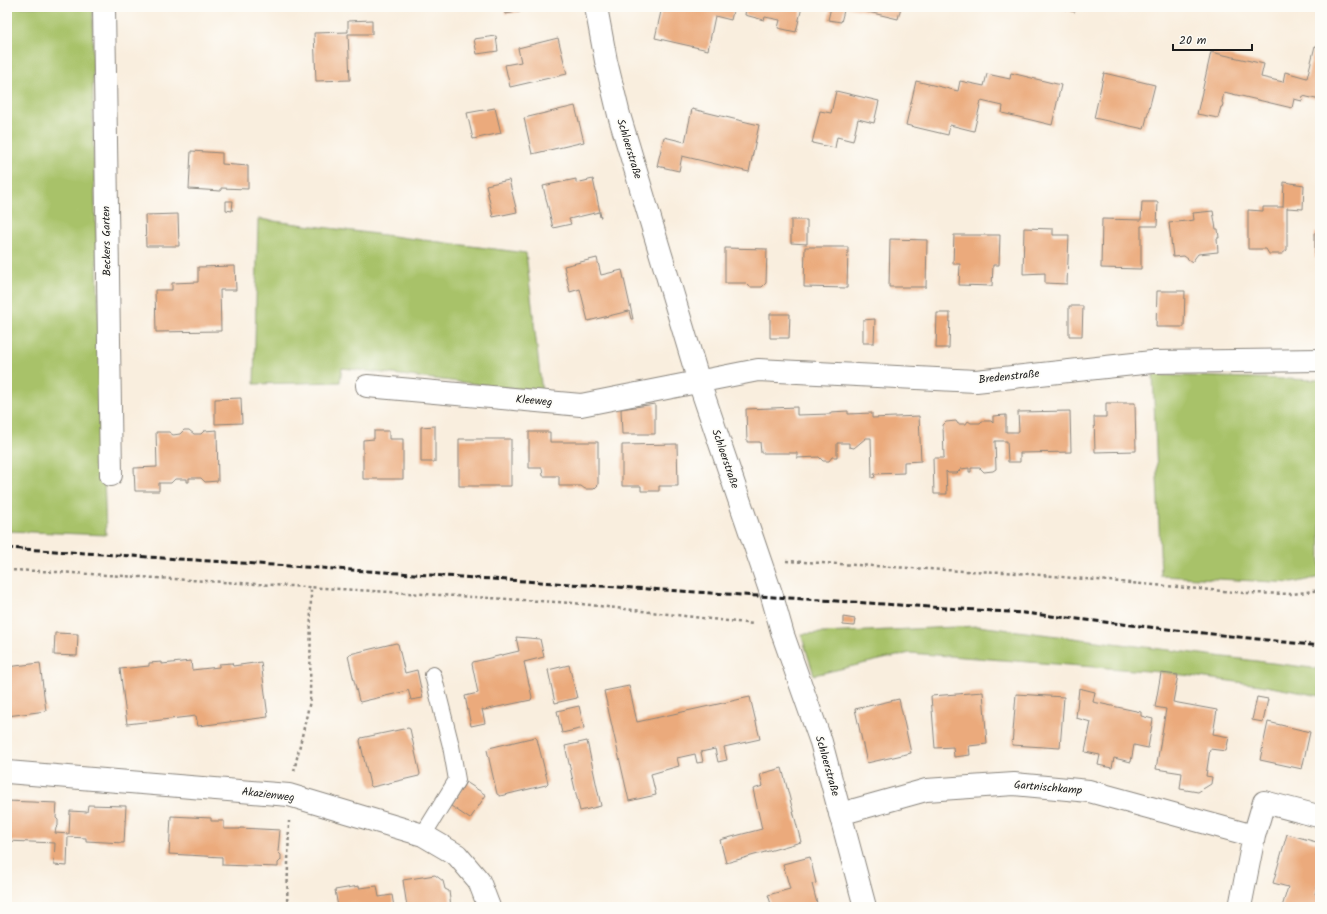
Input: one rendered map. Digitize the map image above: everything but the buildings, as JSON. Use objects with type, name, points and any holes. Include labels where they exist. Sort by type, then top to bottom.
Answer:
[{"type":"street","name":"Beckers Garten","points":[[104,7],[111,475]]},
{"type":"street","name":"Schloerstraße","points":[[596,7],[606,61],[619,115],[699,382],[821,742],[865,907]]},
{"type":"street","name":"Bredenstraße","points":[[699,382],[758,370],[976,381],[1152,362],[1320,360]]},
{"type":"street","name":"Kleeweg","points":[[367,386],[581,405],[699,382]]},
{"type":"street","name":"Akazienweg","points":[[7,772],[289,795],[423,835],[457,855],[479,881],[489,907]]},
{"type":"street","name":"Gartnischkamp","points":[[840,814],[926,790],[1014,784],[1089,791],[1254,836]]},
{"type":"street","points":[[1240,907],[1254,836],[1264,802],[1318,816]]},
{"type":"lane","points":[[423,835],[457,780],[451,746],[433,675]]},
{"type":"path","points":[[759,559],[963,571],[1006,572],[1245,593],[1293,594],[1320,590]]},
{"type":"path","points":[[7,570],[573,602],[781,627]]},
{"type":"path","points":[[287,907],[289,795],[310,701],[312,587]]},
{"type":"green space","points":[[7,7],[93,7],[93,136],[106,535],[7,531]]},
{"type":"green space","points":[[258,219],[526,253],[542,392],[342,368],[340,382],[254,384]]},
{"type":"green space","points":[[1153,375],[1320,380],[1320,577],[1293,583],[1161,576]]},
{"type":"green space","points":[[978,626],[1320,669],[1320,696],[1260,685],[1160,672],[910,653],[814,675],[801,634]]},
{"type":"railway","points":[[7,548],[1024,613],[1320,646]]}]
